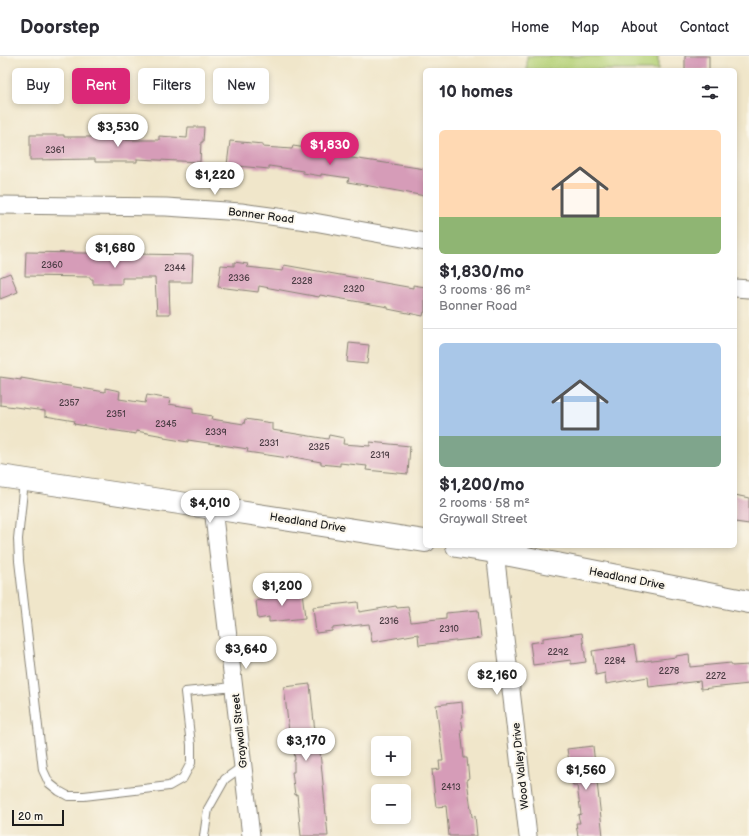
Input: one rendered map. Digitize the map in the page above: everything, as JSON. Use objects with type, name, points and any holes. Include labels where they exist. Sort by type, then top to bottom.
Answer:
[{"type":"main road","name":"Headland Drive","points":[[0,476],[423,541]]},
{"type":"main road","name":"Headland Drive","points":[[470,548],[749,602]]},
{"type":"street","name":"Bonner Road","points":[[0,206],[166,207],[241,212],[314,222],[423,242]]},
{"type":"street","points":[[737,288],[749,289]]},
{"type":"street","name":"Graywall Street","points":[[213,508],[251,836]]},
{"type":"street","name":"Wood Valley Drive","points":[[495,552],[528,836]]},
{"type":"lane","points":[[24,480],[18,538],[19,561],[43,770],[50,783],[59,791],[68,796],[84,796],[168,786],[183,778],[191,763],[184,692],[234,687]]},
{"type":"lane","points":[[204,836],[208,809],[225,779],[243,766]]},
{"type":"green space","points":[[527,56],[658,56],[658,68],[527,68]]},
{"type":"building","points":[[685,56],[709,56],[709,68],[685,68]]},
{"type":"building","points":[[188,127],[204,127],[203,142],[201,142],[200,162],[137,159],[137,162],[95,162],[95,159],[30,160],[30,135],[95,137],[95,134],[126,135],[126,140],[159,140],[159,136],[187,138]]},
{"type":"building","points":[[230,141],[263,144],[263,147],[292,149],[293,146],[333,152],[332,155],[423,169],[423,196],[348,182],[349,178],[321,174],[321,176],[303,173],[303,171],[269,166],[269,169],[227,165]]},
{"type":"building","points":[[26,252],[193,255],[192,282],[169,282],[170,314],[157,314],[155,278],[122,278],[122,284],[93,284],[93,279],[90,279],[90,277],[25,276]]},
{"type":"building","points":[[234,262],[248,264],[247,267],[283,271],[284,265],[413,288],[413,285],[423,287],[423,316],[388,309],[388,307],[320,295],[319,297],[259,286],[258,292],[218,287],[221,265],[234,266]]},
{"type":"building","points":[[10,273],[18,292],[0,299],[0,277]]},
{"type":"building","points":[[349,343],[369,345],[367,364],[347,362]]},
{"type":"building","points":[[0,377],[21,380],[21,378],[105,392],[105,388],[120,391],[119,399],[145,403],[147,395],[170,399],[169,404],[193,408],[193,413],[212,416],[211,419],[244,424],[245,419],[272,423],[272,430],[328,439],[329,435],[344,438],[343,444],[370,446],[370,442],[410,446],[408,474],[366,470],[367,466],[340,463],[340,466],[321,464],[321,462],[288,456],[288,458],[247,452],[248,449],[188,440],[188,442],[136,431],[136,434],[74,424],[75,421],[45,416],[45,411],[0,405]]},
{"type":"building","points":[[737,495],[749,498],[749,524],[737,522]]},
{"type":"building","points":[[302,591],[305,618],[269,622],[269,617],[258,619],[256,601],[266,599],[265,595]]},
{"type":"building","points":[[358,602],[359,612],[396,606],[397,608],[408,607],[411,622],[446,618],[446,613],[478,610],[481,638],[419,645],[418,634],[372,642],[369,624],[332,628],[332,631],[316,633],[313,607]]},
{"type":"building","points":[[582,633],[586,662],[571,664],[571,660],[533,665],[530,643],[543,641],[543,638]]},
{"type":"building","points":[[634,645],[637,662],[689,654],[690,667],[731,663],[732,666],[749,665],[749,684],[701,689],[700,681],[649,687],[648,677],[606,684],[605,673],[596,675],[592,651]]},
{"type":"building","points":[[310,684],[316,742],[319,741],[328,836],[301,836],[297,794],[295,795],[292,772],[294,772],[295,760],[292,731],[289,732],[284,687]]},
{"type":"building","points":[[462,702],[463,717],[461,717],[463,730],[461,730],[464,758],[467,758],[469,779],[467,780],[472,817],[475,816],[477,836],[449,836],[446,806],[436,807],[432,770],[440,769],[439,761],[443,761],[436,705]]},
{"type":"building","points":[[593,746],[603,836],[578,836],[576,823],[580,823],[578,815],[581,814],[577,786],[573,786],[567,749]]}]
